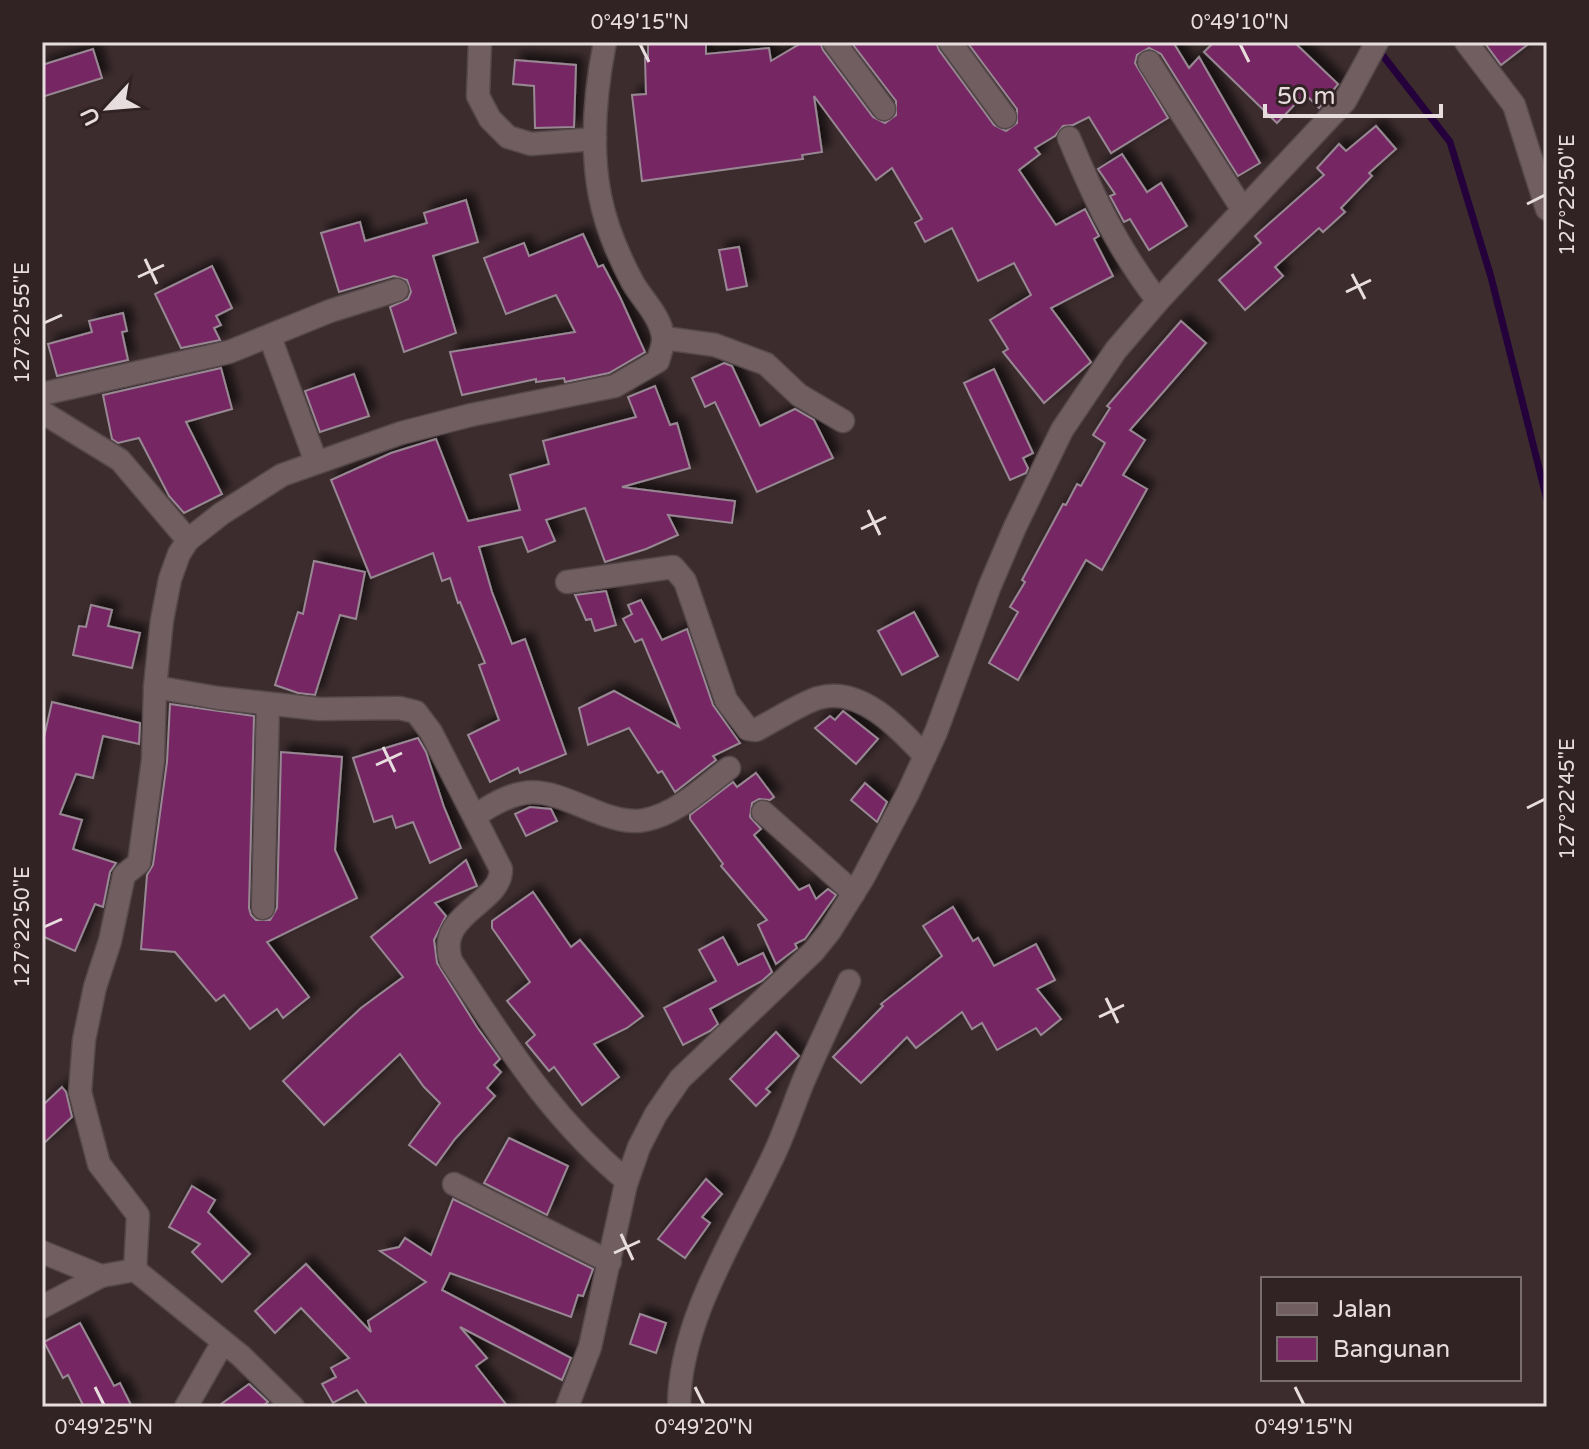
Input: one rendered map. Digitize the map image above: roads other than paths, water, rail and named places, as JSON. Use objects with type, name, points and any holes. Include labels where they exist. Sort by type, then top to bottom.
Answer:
[{"type":"street","points":[[480,42],[478,96],[490,119],[508,137],[531,144],[595,139]]},
{"type":"street","points":[[135,1270],[138,1215],[99,1164],[80,1092],[84,1040],[95,987],[110,941],[124,875],[139,863],[153,760],[155,687],[162,620],[170,579],[179,554],[188,540],[221,514],[282,475],[415,429],[615,386],[658,361],[664,338],[659,323],[610,238],[599,196],[595,88],[605,42]]},
{"type":"street","points":[[834,42],[884,109]]},
{"type":"street","points":[[950,42],[1005,117]]},
{"type":"street","points":[[567,1407],[590,1347],[627,1181],[639,1147],[656,1114],[680,1079],[814,951],[854,893],[925,756],[989,588],[1050,453],[1103,366],[1158,301],[1345,101],[1377,42]]},
{"type":"street","points":[[1466,42],[1514,105],[1547,209]]},
{"type":"street","points":[[1149,62],[1243,210]]},
{"type":"street","points":[[1069,138],[1111,231],[1158,301]]},
{"type":"street","points":[[42,394],[229,352],[330,311],[397,290]]},
{"type":"street","points":[[270,337],[316,462]]},
{"type":"street","points":[[664,338],[715,345],[766,364],[799,395],[843,421]]},
{"type":"street","points":[[42,412],[120,460],[188,540]]},
{"type":"street","points":[[567,582],[673,567],[685,581],[726,700],[748,729],[756,730],[817,698],[832,696],[852,699],[891,722],[925,756]]},
{"type":"street","points":[[155,687],[218,698],[319,709],[399,708],[416,712],[431,732],[501,869],[501,878],[455,927],[448,939],[451,961],[518,1063],[555,1112],[594,1153],[627,1181]]},
{"type":"street","points":[[263,908],[268,704]]},
{"type":"street","points":[[475,816],[514,795],[532,791],[563,796],[621,820],[647,820],[682,804],[729,768]]},
{"type":"street","points":[[763,812],[854,893]]},
{"type":"street","points":[[679,1407],[679,1391],[689,1345],[713,1279],[777,1149],[849,981]]},
{"type":"street","points":[[454,1184],[610,1262]]},
{"type":"street","points":[[42,1252],[101,1276]]},
{"type":"street","points":[[42,1307],[101,1276],[135,1270],[241,1356],[293,1407]]},
{"type":"street","points":[[186,1407],[223,1342]]},
{"type":"waterway","points":[[1377,48],[1450,142],[1491,277],[1547,500]]}]
